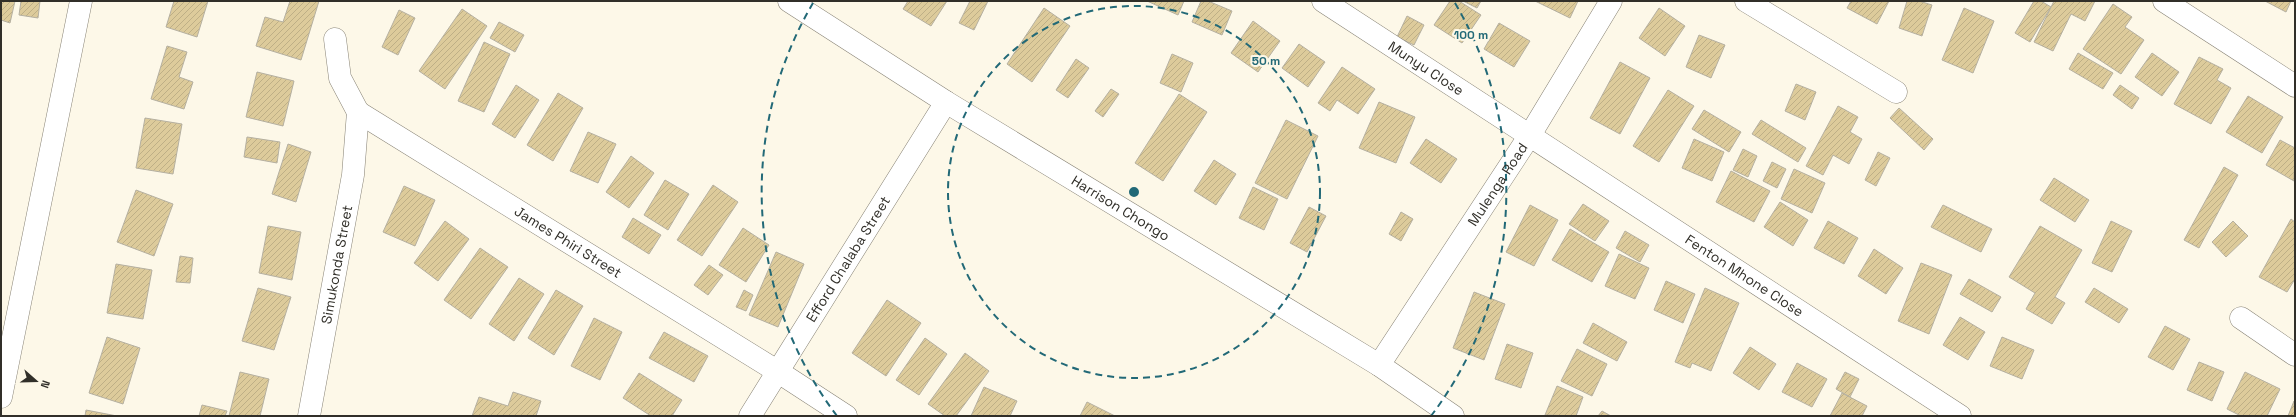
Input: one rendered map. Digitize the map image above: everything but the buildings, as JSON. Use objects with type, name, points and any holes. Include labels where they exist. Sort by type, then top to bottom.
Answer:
[{"type":"street","points":[[1,397],[8,328],[81,1]]},
{"type":"street","name":"Harrison Chongo","points":[[789,1],[946,102],[1379,364],[1453,416]]},
{"type":"street","name":"Munyu Close","points":[[1323,1],[1530,135]]},
{"type":"street","name":"Mulenga Road","points":[[1379,364],[1530,135],[1611,1]]},
{"type":"street","points":[[1746,1],[1896,92]]},
{"type":"street","points":[[2164,1],[2295,86]]},
{"type":"street","points":[[335,39],[340,78],[358,112]]},
{"type":"street","name":"Efford Chalaba Street","points":[[750,416],[946,102]]},
{"type":"street","name":"James Phiri Street","points":[[358,112],[777,371],[846,416]]},
{"type":"street","name":"Simukonda Street","points":[[309,416],[353,175],[358,112]]},
{"type":"street","name":"Fenton Mhone Close","points":[[1530,135],[1960,416]]},
{"type":"street","points":[[2241,318],[2295,355]]}]
